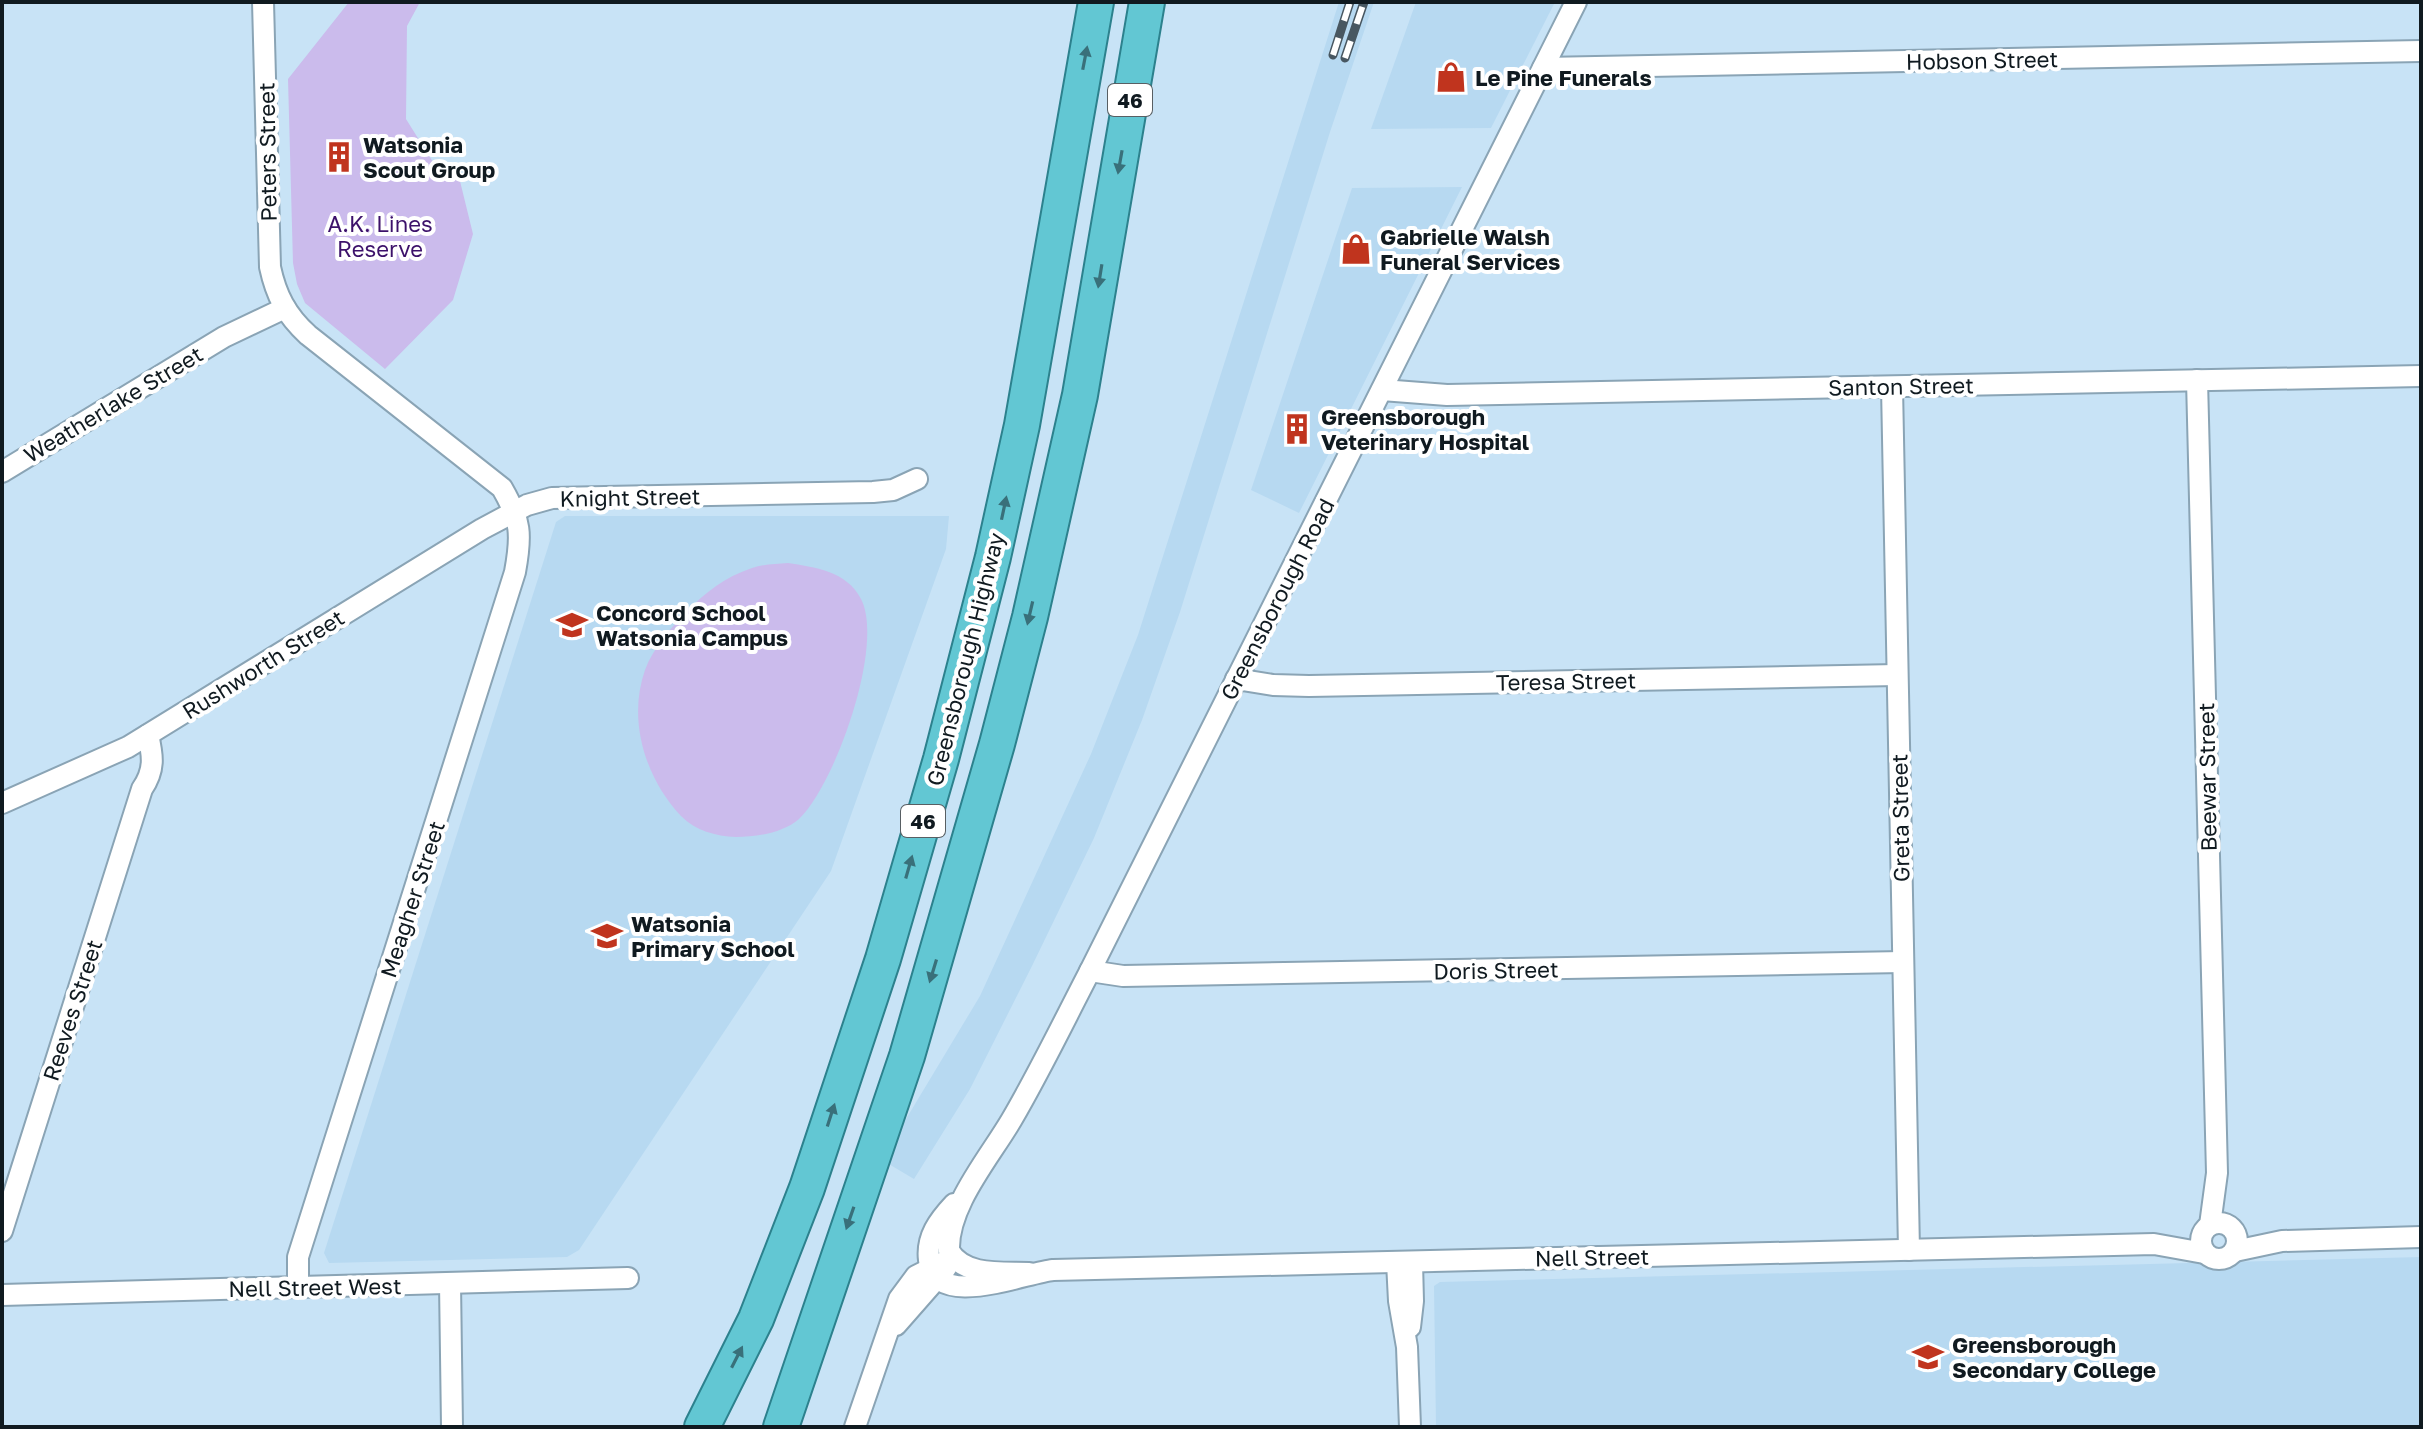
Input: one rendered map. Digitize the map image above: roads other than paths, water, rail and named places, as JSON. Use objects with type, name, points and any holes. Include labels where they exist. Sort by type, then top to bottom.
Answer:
[{"type":"highway","name":"Greensborough Highway","points":[[702,1427],[756,1319],[807,1188],[883,959],[941,759],[993,557],[1022,425],[1096,2]]},
{"type":"highway","name":"46","points":[[781,1427],[907,1056],[1001,730],[1080,395],[1147,2]]},
{"type":"street","name":"Peters Street","points":[[263,2],[270,267],[281,301]]},
{"type":"street","name":"Greensborough Road","points":[[954,1259],[949,1251],[948,1239],[968,1190],[1011,1120],[1090,971],[1576,2]]},
{"type":"street","name":"Hobson Street","points":[[1543,68],[2421,51]]},
{"type":"street","name":"Weatherlake Street","points":[[2,472],[281,301]]},
{"type":"street","points":[[281,301],[308,335],[493,480],[515,511]]},
{"type":"street","name":"Santon Street","points":[[1382,390],[1447,395],[2421,376]]},
{"type":"street","name":"Beewar Street","points":[[2197,380],[2219,1236]]},
{"type":"street","name":"Greta Street","points":[[1892,387],[1909,1250]]},
{"type":"street","name":"Knight Street","points":[[515,511],[540,500],[557,498],[873,492],[893,490],[917,479]]},
{"type":"street","name":"Rushworth Street","points":[[2,803],[124,749],[515,511]]},
{"type":"street","name":"Meagher Street","points":[[298,1287],[298,1257],[515,572],[520,538],[515,511]]},
{"type":"street","name":"Teresa Street","points":[[1236,679],[1273,685],[1309,686],[1897,675]]},
{"type":"street","name":"Reeves Street","points":[[2,1231],[142,789],[153,767],[148,735]]},
{"type":"street","points":[[124,749],[138,765],[142,789]]},
{"type":"street","name":"Doris Street","points":[[1090,971],[1123,976],[1903,962]]},
{"type":"street","name":"Greensborough Road","points":[[934,1272],[928,1256],[934,1229],[968,1190]]},
{"type":"street","name":"Nell Street","points":[[934,1272],[952,1286],[969,1287],[1053,1270],[2154,1244],[2219,1236],[2282,1241],[2421,1237]]},
{"type":"street","points":[[855,1427],[890,1330],[934,1272],[954,1259]]},
{"type":"street","name":"Nell Street","points":[[954,1259],[962,1266],[973,1269],[1029,1273]]},
{"type":"street","points":[[1405,1262],[1413,1301],[1407,1347],[1410,1427]]},
{"type":"street","name":"Nell Street West","points":[[2,1295],[628,1278]]},
{"type":"street","points":[[450,1283],[452,1427]]},
{"type":"railway","points":[[1333,55],[1350,2]]},
{"type":"railway","points":[[1345,58],[1364,2]]},
{"type":"place","name":"Le Pine Funerals","points":[[1451,77]]},
{"type":"place","name":"Watsonia Scout Group","points":[[339,157]]},
{"type":"place","name":"Gabrielle Walsh Funeral Services","points":[[1356,249]]},
{"type":"place","name":"Greensborough Veterinary Hospital","points":[[1297,429]]},
{"type":"place","name":"Concord School Watsonia Campus","points":[[572,625]]},
{"type":"place","name":"Watsonia Primary School","points":[[607,936]]},
{"type":"place","name":"Greensborough Secondary College","points":[[1928,1357]]},
{"type":"park label","name":"A.K. Lines Reserve","points":[[380,236]]}]
